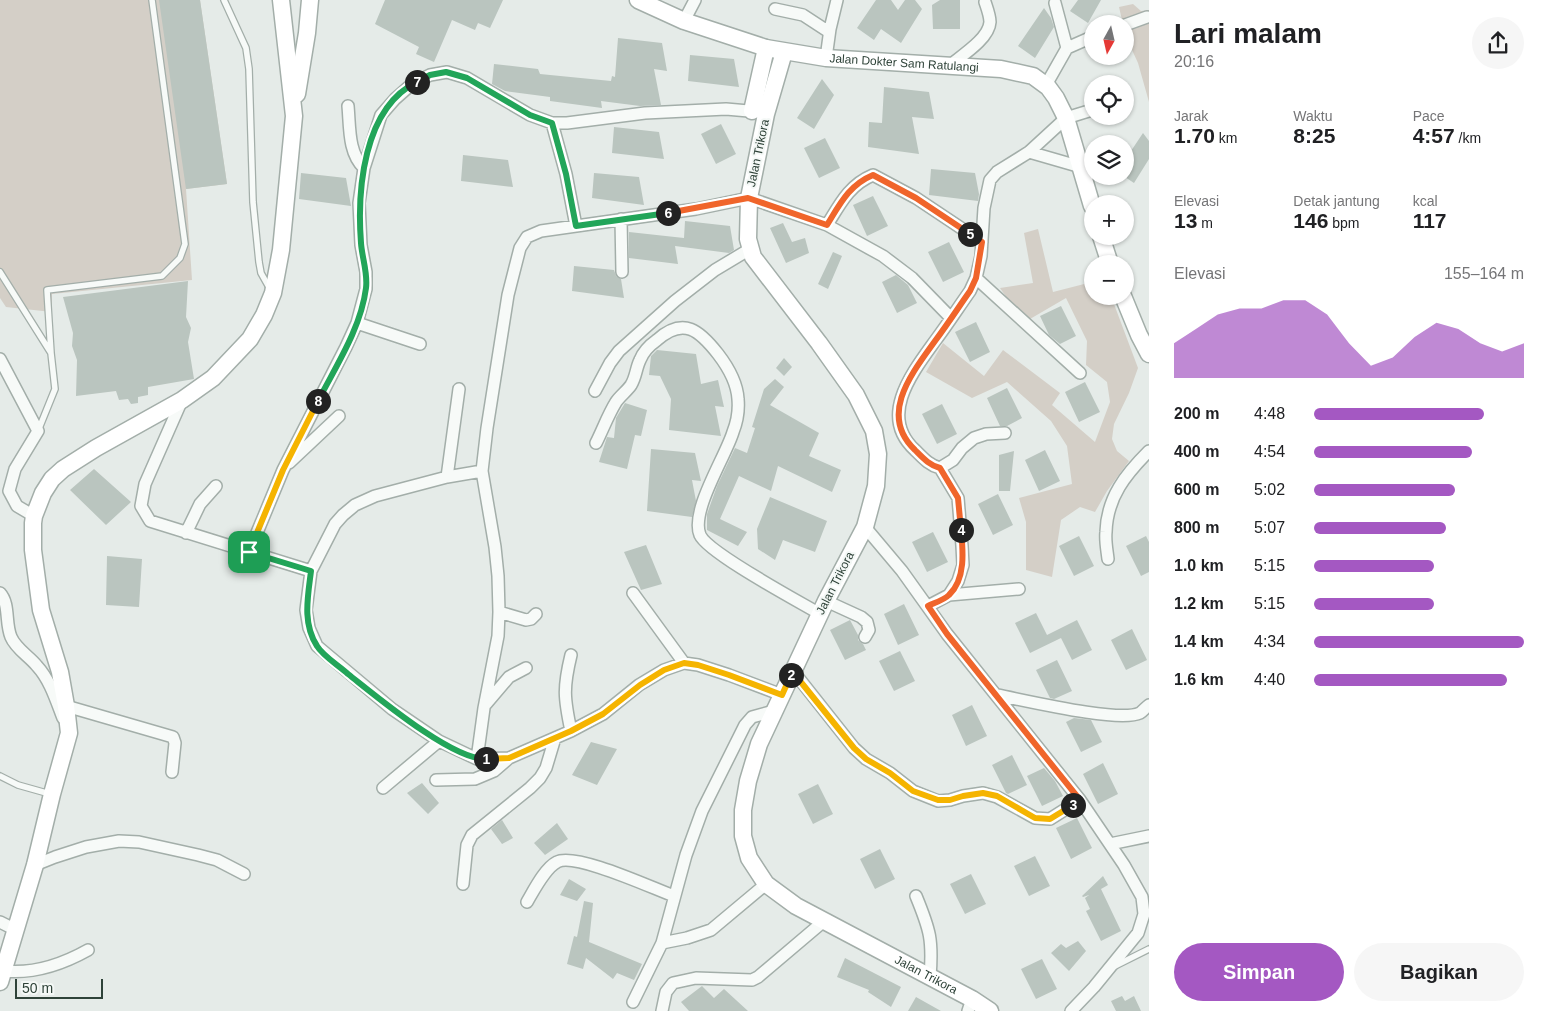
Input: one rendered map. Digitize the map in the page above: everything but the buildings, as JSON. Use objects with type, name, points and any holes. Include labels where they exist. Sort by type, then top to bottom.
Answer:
[{"type":"street","points":[[282,0],[294,116]]},
{"type":"street","points":[[282,0],[293,7],[300,8],[310,0]]},
{"type":"street","points":[[2,977],[35,866],[69,733],[60,672],[41,610],[33,550],[34,516],[43,493],[52,478],[96,448],[182,400],[213,378],[250,339],[264,315],[273,292],[281,250],[294,116],[307,33],[310,0]]},
{"type":"street","name":"Jalan Dokter Sam Ratulangi","points":[[638,0],[684,21],[766,48],[784,52],[826,58],[1020,72],[1033,76],[1046,84]]},
{"type":"street","points":[[684,21],[695,0]]},
{"type":"street","points":[[826,58],[829,32],[837,0]]},
{"type":"street","points":[[949,66],[988,31],[990,20],[985,2]]},
{"type":"street","points":[[1055,2],[1067,48]]},
{"type":"street","points":[[775,9],[803,15],[829,32]]},
{"type":"street","points":[[1134,22],[1148,18]]},
{"type":"street","points":[[1084,40],[1067,48],[1046,84],[1056,98],[1066,118],[1089,195]]},
{"type":"street","name":"Jalan Trikora","points":[[766,48],[748,198],[748,239],[750,249],[765,273],[820,343],[856,395],[874,430],[878,454],[876,486],[864,527],[792,671],[759,744],[748,781],[743,810],[745,848],[749,858],[766,884],[796,906],[930,977],[970,1005],[990,1011]]},
{"type":"street","name":"Jalan Trikora","points":[[759,112],[784,52]]},
{"type":"street","points":[[249,552],[283,470],[346,347],[356,323],[366,289],[359,203],[364,168],[381,115],[412,84],[430,75],[446,72],[467,78],[530,115],[552,123],[567,124],[645,114],[726,110],[759,112]]},
{"type":"street","points":[[348,106],[352,148],[357,162],[364,168]]},
{"type":"street","points":[[949,595],[958,581],[962,565],[962,537],[958,498],[940,468],[930,465],[904,439],[898,421],[899,406],[906,384],[970,291],[976,278],[982,242],[984,208],[990,180],[997,172],[1029,152],[1066,118],[1084,112]]},
{"type":"street","points":[[552,123],[566,174],[576,226]]},
{"type":"street","points":[[1029,152],[1081,167]]},
{"type":"street","points":[[827,225],[843,199],[857,183],[873,175],[916,198],[982,242]]},
{"type":"street","points":[[477,760],[484,708],[498,636],[499,612],[495,547],[482,471],[508,295],[520,248],[527,237],[541,231],[696,209],[748,198],[827,225],[883,256],[907,274],[951,318]]},
{"type":"street","points":[[621,219],[622,272]]},
{"type":"street","points":[[595,391],[610,363],[619,351],[688,290],[715,270],[750,249]]},
{"type":"street","points":[[976,278],[1080,373]]},
{"type":"street","points":[[1127,305],[1139,336],[1149,354]]},
{"type":"street","points":[[356,323],[420,344]]},
{"type":"street","points":[[596,443],[618,400],[631,384],[640,358],[648,347],[677,328],[688,328],[698,332],[723,361],[734,381],[738,398],[738,414],[733,433],[708,487],[701,511],[699,532],[708,545],[753,575],[823,608],[861,617],[868,622],[869,630],[865,637]]},
{"type":"street","points":[[0,359],[38,431],[15,469],[9,491],[17,506],[34,516]]},
{"type":"street","points":[[447,477],[459,389]]},
{"type":"street","points":[[182,400],[145,484],[141,506],[150,522],[311,571]]},
{"type":"street","points":[[283,470],[339,416]]},
{"type":"street","points":[[940,468],[953,460],[962,448],[974,438],[986,434],[1005,433]]},
{"type":"street","points":[[1108,559],[1106,531],[1110,507],[1116,490],[1123,479],[1149,451]]},
{"type":"street","points":[[482,471],[447,477],[375,496],[355,505],[335,524],[311,571],[306,610],[309,628],[317,646],[392,709],[438,741],[477,760],[509,758]]},
{"type":"street","points":[[186,532],[200,504],[216,486]]},
{"type":"street","points":[[864,527],[902,571],[947,634],[1080,800],[1110,844],[1142,897],[1145,924],[1109,969],[1071,1011]]},
{"type":"street","points":[[928,606],[949,595],[1018,589]]},
{"type":"street","points":[[0,592],[6,608],[11,637],[21,651],[37,665],[45,676],[69,733]]},
{"type":"street","points":[[632,593],[684,663]]},
{"type":"street","points":[[499,612],[526,620],[536,614]]},
{"type":"street","points":[[571,731],[564,701],[565,678],[572,655]]},
{"type":"street","points":[[436,780],[475,779],[494,771],[509,758],[571,731],[603,714],[640,685],[664,670],[684,663],[698,665],[729,675],[782,695]]},
{"type":"street","points":[[484,708],[508,677],[526,668]]},
{"type":"street","points":[[792,671],[854,748],[866,759],[890,773],[913,791],[938,800],[950,800],[983,793],[997,796],[1035,818],[1050,819],[1080,800]]},
{"type":"street","points":[[997,695],[1098,714],[1119,716],[1144,713],[1149,705]]},
{"type":"street","points":[[66,706],[173,737],[175,742],[172,772]]},
{"type":"street","points":[[633,1002],[662,943],[674,896],[702,811],[745,725],[752,717],[774,711]]},
{"type":"street","points":[[463,884],[466,845],[472,834],[540,778],[555,738]]},
{"type":"street","points":[[384,788],[438,741]]},
{"type":"street","points":[[1110,844],[1149,836]]},
{"type":"street","points":[[35,866],[86,847],[119,841],[139,842],[198,854],[217,860],[244,874]]},
{"type":"street","points":[[527,902],[541,879],[555,863],[562,860],[589,863],[674,896]]},
{"type":"street","points":[[662,943],[687,938],[711,930],[766,884]]},
{"type":"street","points":[[916,896],[931,934],[930,977]]},
{"type":"street","points":[[662,1011],[666,992],[673,982],[696,978],[752,980],[758,977],[824,920]]},
{"type":"street","points":[[0,922],[16,930]]},
{"type":"street","points":[[2,977],[36,970],[76,957],[88,950]]},
{"type":"lane","points":[[38,431],[55,389],[47,290],[162,276],[180,258],[185,244],[152,0]]},
{"type":"lane","points":[[224,0],[246,48],[249,69],[253,202],[259,262],[261,273],[273,292]]},
{"type":"lane","points":[[0,272],[51,353]]},
{"type":"lane","points":[[0,776],[18,785],[52,794]]},
{"type":"lane","points":[[1109,969],[1149,949]]},
{"type":"shaded area","points":[[0,0],[200,0],[227,184],[186,189],[192,280],[52,294],[52,312],[6,307],[0,298]]},
{"type":"shaded area","points":[[1133,4],[1141,11],[1149,10],[1149,102],[1134,54],[1134,15],[1121,15],[1119,7]]},
{"type":"shaded area","points":[[1038,229],[1053,292],[1084,284],[1084,305],[1114,305],[1138,368],[1129,393],[1114,424],[1112,439],[1117,451],[1129,461],[1107,491],[1095,512],[1080,507],[1061,520],[1052,577],[1026,570],[1026,522],[1019,498],[1072,484],[1067,446],[1051,421],[1007,382],[972,398],[926,372],[943,343],[984,376],[1003,350],[1060,393],[1052,405],[1095,442],[1110,402],[1107,382],[1086,365],[1087,341],[1066,298],[1030,319],[1007,298],[1000,288],[1033,283],[1024,233]]},
{"type":"route","points":[[446,72],[467,78],[530,115],[552,123],[566,174],[576,226],[696,209],[748,198],[800,214],[827,225],[843,199],[857,183],[873,175],[916,198],[982,242],[976,278],[970,291],[906,384],[899,406],[898,421],[904,439],[930,465],[940,468],[958,498],[962,565],[958,581],[949,595],[928,606],[947,634],[1080,800],[1050,819],[1035,818],[997,796],[983,793],[950,800],[938,800],[913,791],[890,773],[866,759],[854,748],[792,671],[782,695],[729,675],[698,665],[684,663],[664,670],[640,685],[603,714],[571,731],[509,758],[477,760],[438,741],[392,709],[317,646],[309,628],[306,610],[311,571],[249,552],[283,470],[346,347],[356,323],[366,289],[359,203],[364,168],[381,115],[412,84],[430,75],[446,72]]}]
